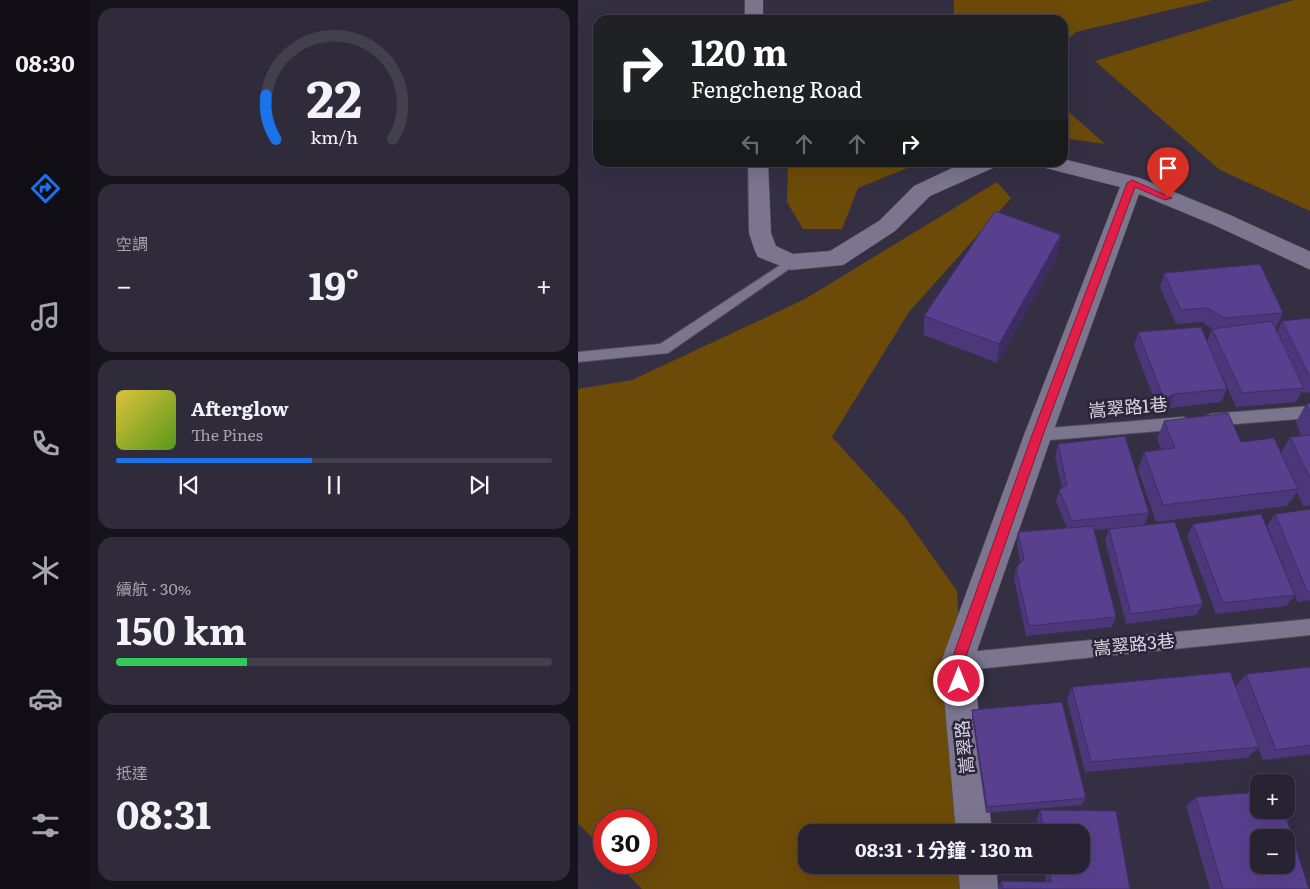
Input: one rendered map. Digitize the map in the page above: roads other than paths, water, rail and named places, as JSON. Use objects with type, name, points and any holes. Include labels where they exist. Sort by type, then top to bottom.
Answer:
[{"type":"street","points":[[754,0],[754,15]]},
{"type":"street","points":[[758,167],[760,233],[766,251],[791,262],[835,259],[887,226],[922,191],[973,167]]},
{"type":"street","points":[[1068,167],[1132,183],[1222,220],[1310,262]]},
{"type":"street","name":"嵩翠路","points":[[973,824],[957,662],[1038,435],[1132,183]]},
{"type":"street","points":[[978,874],[979,889]]},
{"type":"lane","points":[[578,356],[663,349],[791,262]]},
{"type":"lane","name":"嵩翠路1巷","points":[[1038,435],[1310,412]]},
{"type":"lane","name":"嵩翠路3巷","points":[[957,662],[1310,627]]}]
